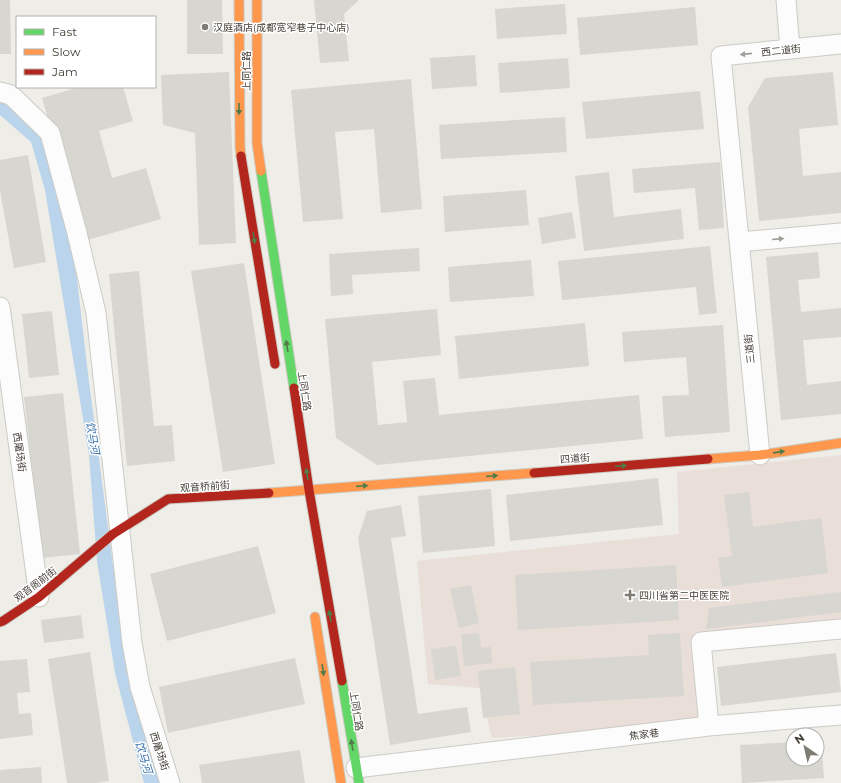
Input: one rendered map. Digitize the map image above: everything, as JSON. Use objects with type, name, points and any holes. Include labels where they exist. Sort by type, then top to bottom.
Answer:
[{"type":"street","points":[[239,0],[240,147],[276,374]]},
{"type":"street","name":"上同仁路","points":[[257,0],[256,143],[309,490],[357,776]]},
{"type":"street","points":[[786,0],[790,49]]},
{"type":"street","name":"西二道街","points":[[721,56],[841,44]]},
{"type":"street","name":"三道街","points":[[721,56],[760,455]]},
{"type":"street","name":"西屠场街","points":[[0,92],[11,95],[50,133],[77,233],[96,313],[117,532],[132,643],[140,687],[170,783]]},
{"type":"street","points":[[739,242],[841,233]]},
{"type":"street","name":"西屠场街","points":[[0,307],[39,597]]},
{"type":"street","name":"四道街","points":[[309,490],[760,455],[841,443]]},
{"type":"street","name":"观音桥前街","points":[[82,561],[117,532],[168,499],[309,490]]},
{"type":"street","name":"观音阁前街","points":[[0,622],[39,597],[82,561]]},
{"type":"street","points":[[314,609],[341,783]]},
{"type":"street","points":[[709,726],[702,642],[841,629]]},
{"type":"street","name":"焦家巷","points":[[357,776],[709,726],[841,715]]},
{"type":"shaded area","name":"四川省第二中医医院","points":[[841,455],[841,629],[702,642],[709,726],[492,738],[480,688],[428,684],[417,561],[679,534],[677,472]]},
{"type":"water","name":"饮马河","points":[[0,96],[49,139],[70,219],[88,374],[127,673],[162,783],[144,783],[115,673],[97,561],[89,455],[45,190],[31,142],[0,115]]},
{"type":"building","points":[[0,0],[10,0],[11,54],[0,54]]},
{"type":"building","name":"汉庭酒店(成都宽窄巷子中心店)","points":[[187,0],[222,0],[223,54],[187,54]]},
{"type":"building","points":[[314,0],[359,0],[344,14],[349,61],[320,63]]},
{"type":"building","points":[[565,4],[567,34],[497,39],[495,9]]},
{"type":"building","points":[[695,7],[698,45],[580,55],[577,18]]},
{"type":"building","points":[[475,55],[477,86],[432,89],[430,58]]},
{"type":"building","points":[[568,58],[570,88],[500,93],[498,63]]},
{"type":"building","points":[[229,72],[236,243],[199,245],[195,133],[163,125],[161,75]]},
{"type":"building","points":[[833,72],[838,125],[799,129],[803,176],[841,172],[841,213],[759,221],[748,107],[765,78]]},
{"type":"building","points":[[411,79],[422,209],[381,213],[374,129],[335,132],[343,219],[303,222],[291,90]]},
{"type":"building","points":[[76,88],[123,88],[133,121],[99,131],[112,178],[146,168],[161,219],[84,241],[42,98]]},
{"type":"building","points":[[700,91],[704,129],[586,139],[582,102]]},
{"type":"building","points":[[565,117],[567,152],[441,159],[439,125]]},
{"type":"building","points":[[28,155],[46,262],[14,268],[0,191],[0,160]]},
{"type":"building","points":[[720,162],[724,228],[699,230],[695,188],[634,193],[632,169]]},
{"type":"building","points":[[609,172],[614,217],[681,209],[684,239],[584,251],[575,176]]},
{"type":"building","points":[[526,190],[529,225],[445,232],[443,196]]},
{"type":"building","points":[[572,212],[576,238],[542,244],[538,218]]},
{"type":"building","points":[[710,246],[717,313],[699,315],[696,287],[562,300],[558,261]]},
{"type":"building","points":[[419,248],[420,271],[352,275],[353,294],[331,296],[329,254]]},
{"type":"building","points":[[818,252],[820,278],[798,280],[801,312],[841,308],[841,337],[803,340],[807,385],[841,381],[841,414],[781,420],[766,257]]},
{"type":"building","points":[[531,260],[534,296],[450,302],[448,267]]},
{"type":"building","points":[[244,263],[275,464],[223,472],[191,271]]},
{"type":"building","points":[[139,271],[154,426],[172,425],[175,461],[127,466],[109,274]]},
{"type":"building","points":[[437,309],[441,355],[372,362],[378,425],[407,422],[403,381],[435,378],[439,415],[639,395],[643,439],[377,465],[336,438],[325,319]]},
{"type":"building","points":[[52,311],[59,375],[29,378],[22,314]]},
{"type":"building","points":[[585,323],[589,366],[459,379],[455,336]]},
{"type":"building","points":[[723,325],[730,432],[665,437],[662,396],[689,395],[686,357],[624,362],[622,332]]},
{"type":"building","points":[[63,393],[80,554],[42,558],[24,397]]},
{"type":"building","points":[[658,478],[663,525],[510,541],[506,495]]},
{"type":"building","points":[[491,489],[495,546],[423,553],[418,496]]},
{"type":"building","points":[[749,492],[753,527],[821,518],[828,573],[722,587],[718,558],[732,556],[724,495]]},
{"type":"building","points":[[401,505],[406,536],[391,538],[418,714],[467,707],[471,732],[390,745],[358,538],[367,511]]},
{"type":"building","points":[[258,546],[276,613],[167,641],[150,574]]},
{"type":"building","points":[[676,565],[679,620],[518,630],[515,575]]},
{"type":"building","points":[[471,585],[479,623],[459,628],[450,589]]},
{"type":"building","points":[[841,592],[841,612],[706,629],[709,608]]},
{"type":"building","points":[[81,615],[84,638],[44,643],[41,620]]},
{"type":"building","points":[[479,633],[481,648],[491,647],[492,663],[464,666],[461,635]]},
{"type":"building","points":[[680,633],[684,696],[533,705],[530,662],[649,655],[648,635]]},
{"type":"building","points":[[456,646],[461,676],[435,680],[431,649]]},
{"type":"building","points":[[90,652],[109,781],[96,783],[67,783],[48,659]]},
{"type":"building","points":[[836,653],[841,692],[721,706],[717,667]]},
{"type":"building","points":[[295,658],[305,704],[168,733],[159,687]]},
{"type":"building","points":[[27,659],[30,692],[17,693],[19,714],[31,713],[33,735],[0,739],[0,661]]},
{"type":"building","points":[[515,667],[520,714],[483,718],[478,671]]},
{"type":"building","points":[[785,742],[785,767],[823,767],[824,778],[742,783],[740,745]]},
{"type":"building","points":[[300,750],[305,783],[202,783],[199,765]]},
{"type":"building","points":[[41,767],[42,783],[0,783],[0,770]]},
{"type":"traffic: fast","points":[[261,171],[294,388]]},
{"type":"traffic: fast","points":[[342,681],[359,783]]},
{"type":"traffic: slow","points":[[239,0],[241,156]]},
{"type":"traffic: slow","points":[[257,0],[257,143],[261,171]]},
{"type":"traffic: slow","points":[[708,459],[760,455],[841,443]]},
{"type":"traffic: slow","points":[[269,493],[534,473]]},
{"type":"traffic: slow","points":[[315,617],[341,783]]},
{"type":"traffic: jam","points":[[241,156],[275,364]]},
{"type":"traffic: jam","points":[[294,388],[309,490],[342,681]]},
{"type":"traffic: jam","points":[[534,473],[708,459]]},
{"type":"traffic: jam","points":[[0,622],[39,597],[113,534],[168,499],[269,493]]},
{"type":"place","name":"汉庭酒店(成都宽窄巷子中心店)","points":[[205,27]]},
{"type":"place","name":"四川省第二中医医院","points":[[630,595]]}]
